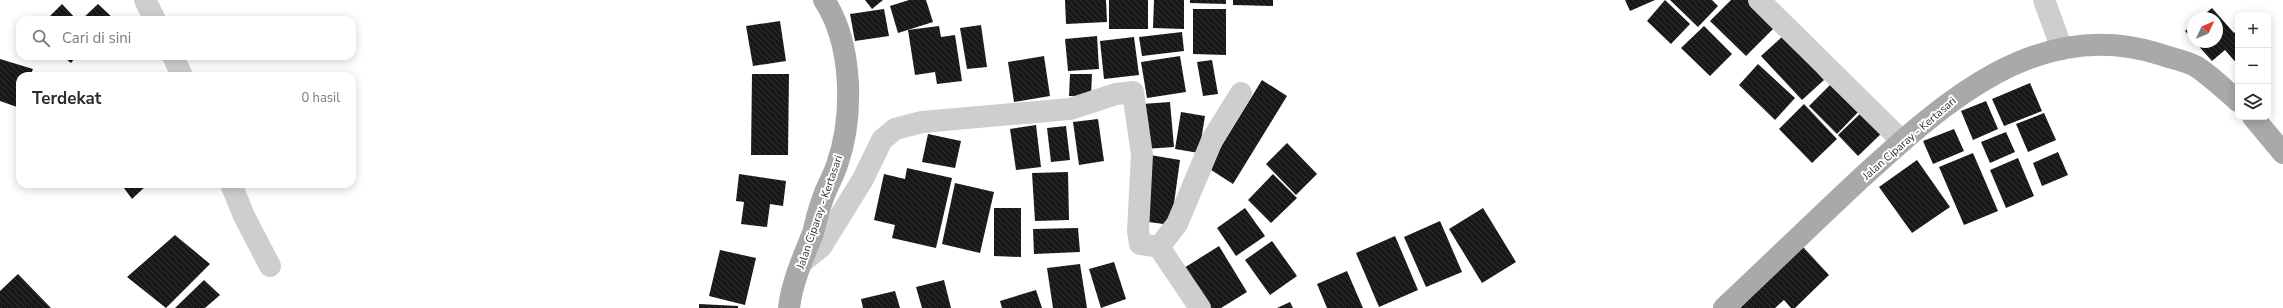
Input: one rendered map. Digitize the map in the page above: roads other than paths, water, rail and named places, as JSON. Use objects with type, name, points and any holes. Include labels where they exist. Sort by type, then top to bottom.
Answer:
[{"type":"main road","name":"Jalan Ciparay - Kertasari","points":[[789,308],[791,293],[813,231],[822,200],[838,164],[849,98],[847,60],[836,25],[824,0]]},
{"type":"main road","name":"Jalan Ciparay - Kertasari","points":[[1725,308],[1902,141],[1954,99],[1984,78],[2031,56],[2062,49],[2102,45],[2141,49],[2196,66],[2235,99]]},
{"type":"main road","points":[[2256,120],[2283,153]]},
{"type":"street","points":[[145,0],[153,16]]},
{"type":"street","points":[[1759,0],[1902,141]]},
{"type":"street","points":[[2044,0],[2062,49]]},
{"type":"street","points":[[174,60],[180,72]]},
{"type":"street","points":[[801,263],[821,247],[863,179],[882,140],[895,130],[922,122],[1070,109],[1116,94],[1133,92],[1142,155],[1138,231],[1140,244],[1159,247],[1200,308]]},
{"type":"street","points":[[1159,247],[1177,224],[1213,138],[1241,93]]},
{"type":"street","points":[[234,188],[244,216],[270,266]]}]
